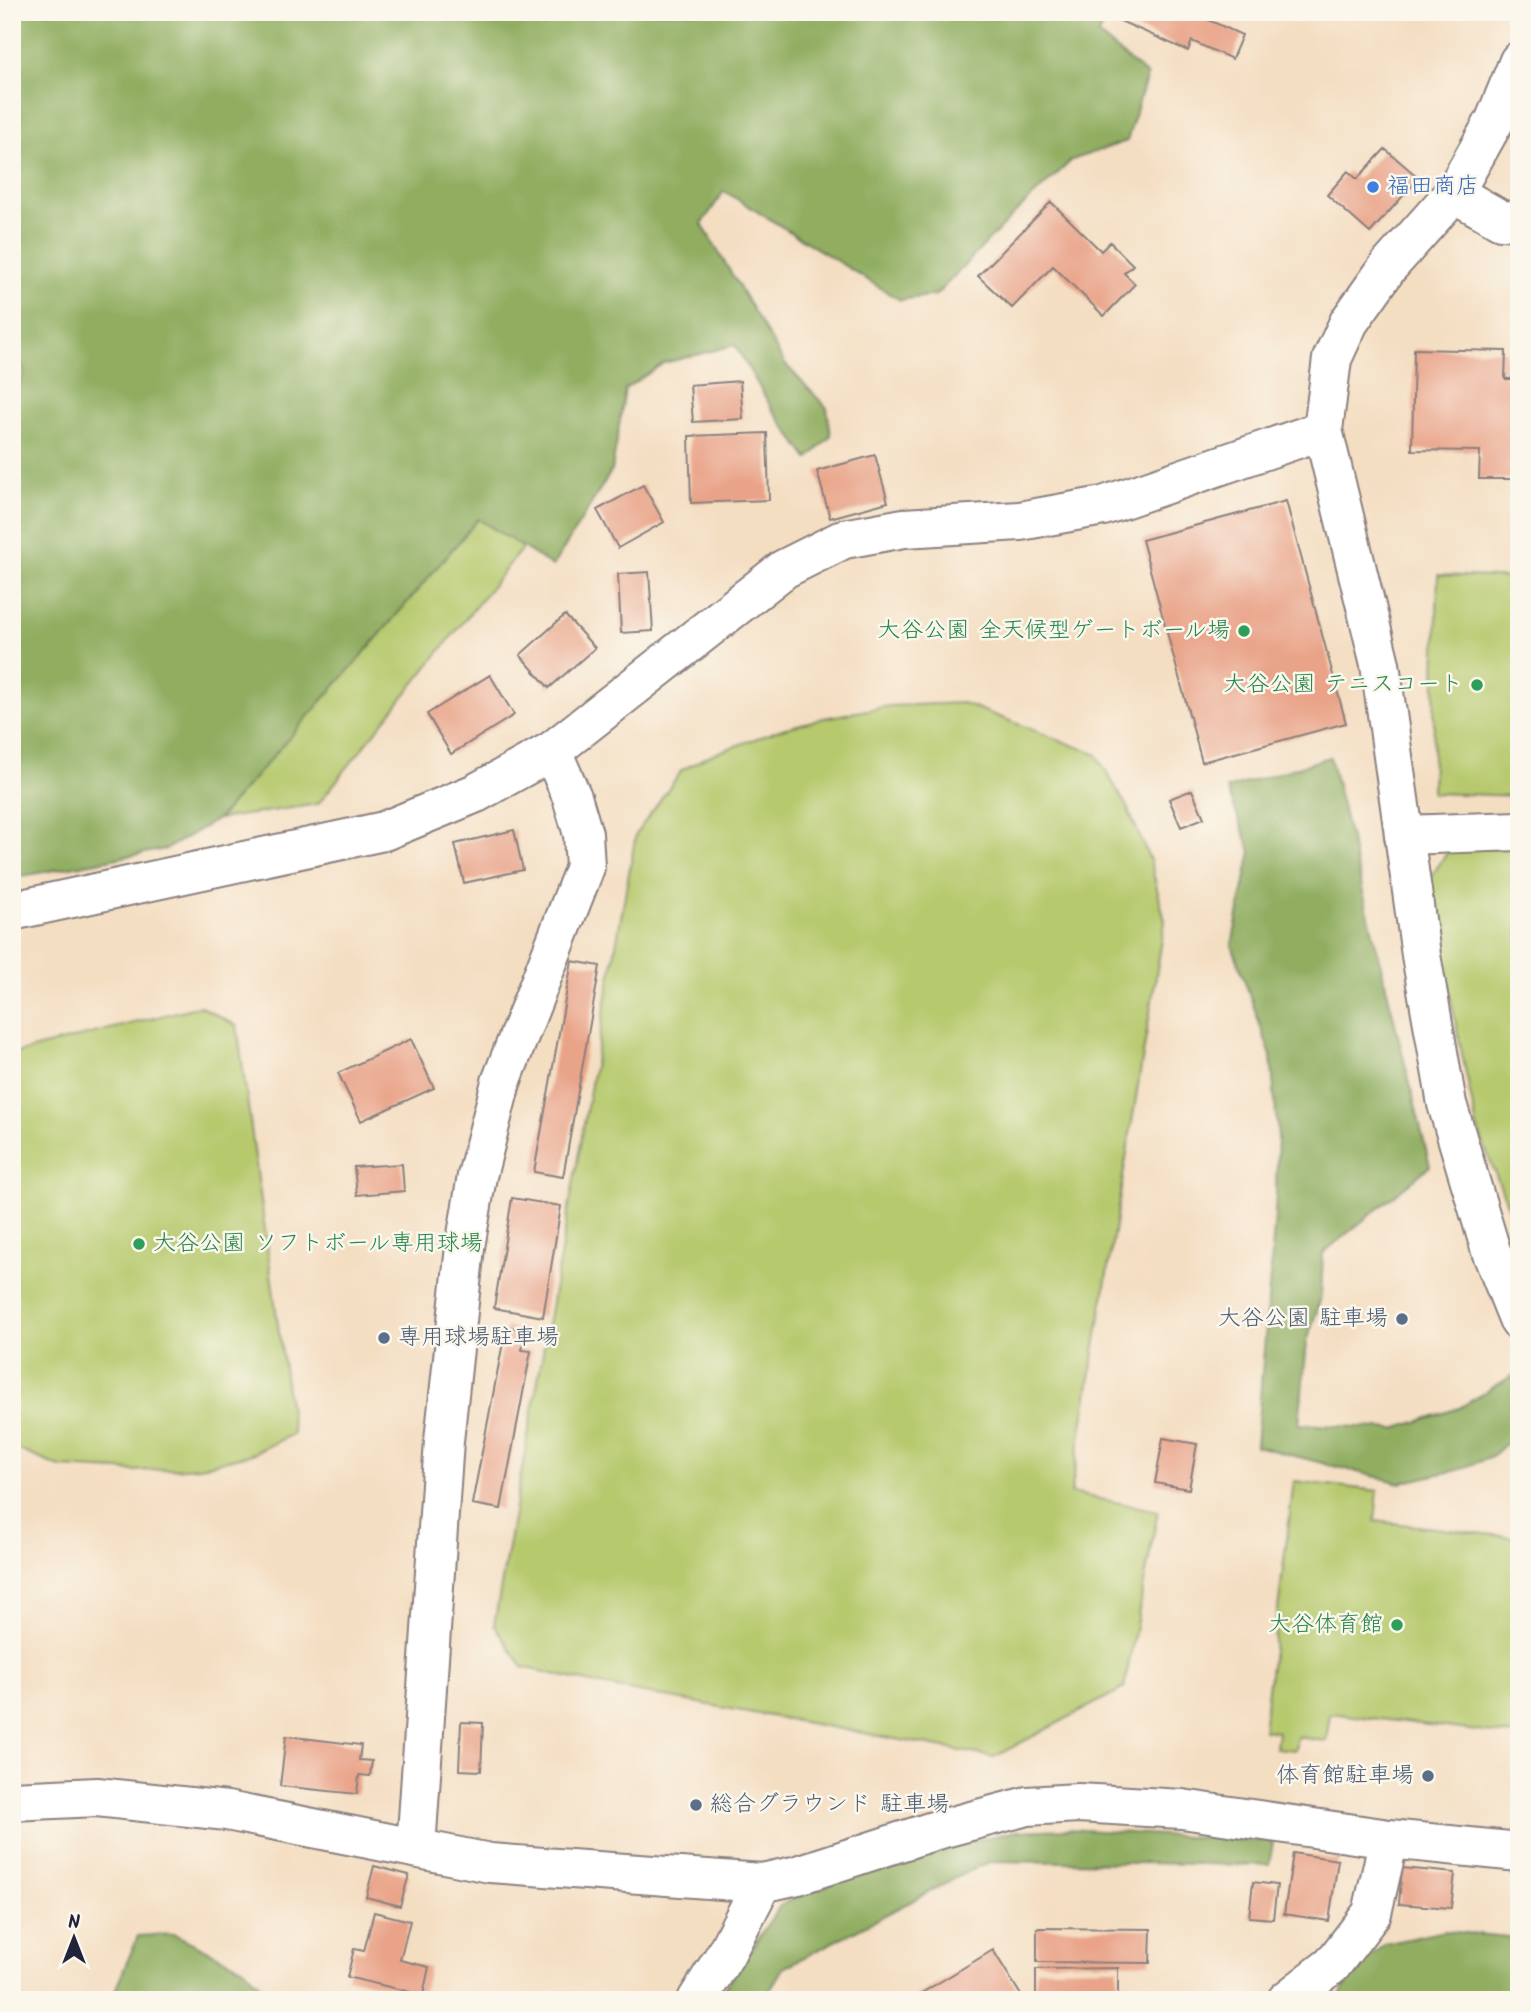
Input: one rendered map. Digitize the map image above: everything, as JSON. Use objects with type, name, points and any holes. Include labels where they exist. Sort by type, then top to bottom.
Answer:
[{"type":"street","points":[[1519,61],[1495,120],[1454,193],[1388,267],[1349,322],[1332,359],[1323,430],[1380,664],[1421,955],[1447,1104],[1490,1251],[1519,1321]]},
{"type":"street","points":[[1454,193],[1502,220],[1519,221]]},
{"type":"street","points":[[12,911],[384,831],[476,793],[552,751],[784,569],[844,539],[904,528],[1020,521],[1103,506],[1323,430]]},
{"type":"street","points":[[416,1848],[443,1441],[465,1247],[477,1176],[501,1082],[585,867],[583,834],[572,797],[552,751]]},
{"type":"street","points":[[1404,835],[1519,831]]},
{"type":"street","points":[[12,1801],[97,1797],[214,1810],[490,1863],[762,1883],[798,1875],[933,1831],[1027,1806],[1078,1803],[1182,1810],[1389,1839],[1519,1852]]},
{"type":"street","points":[[1287,2000],[1332,1965],[1372,1913],[1389,1839]]},
{"type":"street","points":[[696,2000],[726,1955],[762,1883]]},
{"type":"green space","points":[[12,12],[1108,12],[1098,35],[1147,75],[1127,141],[1072,160],[1013,215],[936,295],[900,300],[724,191],[702,224],[785,364],[827,408],[831,436],[808,459],[772,409],[735,345],[664,363],[625,389],[612,470],[553,566],[478,519],[218,819],[166,849],[12,878],[12,413],[24,370],[12,349]]},
{"type":"green space","points":[[478,519],[523,547],[318,804],[218,819]]},
{"type":"green space","name":"大谷公園 テニスコート","points":[[1438,575],[1519,578],[1519,796],[1432,793]]},
{"type":"green space","points":[[963,703],[1096,754],[1127,807],[1150,860],[1165,921],[1071,1493],[1158,1511],[1124,1688],[994,1757],[600,1685],[523,1667],[494,1625],[636,834],[682,770],[708,756],[782,729],[824,718],[889,706]]},
{"type":"green space","points":[[1330,757],[1430,1166],[1323,1253],[1321,1297],[1307,1342],[1299,1424],[1395,1429],[1459,1408],[1512,1376],[1519,1390],[1519,1431],[1492,1457],[1457,1470],[1400,1483],[1256,1446],[1275,1216],[1278,1137],[1271,1056],[1232,945],[1251,851],[1227,789]]},
{"type":"green space","points":[[1451,847],[1519,847],[1519,1234],[1477,1127],[1427,883]]},
{"type":"green space","name":"大谷公園 ソフトボール専用球場","points":[[200,1006],[237,1026],[293,1434],[252,1454],[199,1467],[137,1471],[60,1467],[12,1447],[12,1054]]},
{"type":"green space","name":"大谷体育館","points":[[1294,1481],[1378,1491],[1375,1521],[1519,1538],[1519,1736],[1330,1713],[1326,1741],[1297,1737],[1295,1750],[1276,1748],[1278,1732],[1263,1730]]},
{"type":"green space","points":[[1068,1829],[1273,1842],[1269,1865],[994,1861],[979,1866],[783,1968],[764,2000],[716,2000],[780,1906],[796,1896],[952,1845],[1016,1831]]},
{"type":"green space","points":[[1444,1931],[1519,1938],[1519,2000],[1343,2000],[1339,1997],[1353,1971],[1385,1944]]},
{"type":"green space","points":[[174,1934],[244,1968],[274,2000],[111,2000],[138,1936]]},
{"type":"building","points":[[1122,12],[1191,12],[1242,35],[1232,59],[1192,41],[1188,51],[1118,20]]},
{"type":"building","name":"福田商店","points":[[1385,149],[1419,178],[1370,233],[1327,195],[1348,171],[1357,179]]},
{"type":"building","points":[[1051,202],[1101,251],[1110,242],[1133,265],[1124,273],[1135,284],[1104,316],[1053,266],[1012,308],[978,276]]},
{"type":"building","points":[[1414,349],[1506,351],[1505,379],[1519,379],[1519,479],[1479,479],[1480,451],[1412,450]]},
{"type":"building","points":[[740,381],[743,419],[693,422],[690,385]]},
{"type":"building","points":[[767,433],[769,500],[691,503],[689,436]]},
{"type":"building","points":[[875,455],[888,502],[830,518],[817,471]]},
{"type":"building","points":[[643,485],[664,522],[618,548],[597,510]]},
{"type":"building","name":"大谷公園 全天候型ゲートボール場","points":[[1286,501],[1346,723],[1202,762],[1142,540]]},
{"type":"building","points":[[649,572],[653,631],[621,633],[618,574]]},
{"type":"building","points":[[565,615],[595,648],[549,688],[520,655]]},
{"type":"building","points":[[490,675],[514,715],[451,754],[427,714]]},
{"type":"building","points":[[1192,790],[1204,818],[1181,827],[1169,799]]},
{"type":"building","points":[[514,830],[523,870],[464,883],[455,844]]},
{"type":"building","points":[[572,961],[600,966],[563,1177],[534,1172]]},
{"type":"building","points":[[411,1039],[434,1088],[361,1121],[338,1073]]},
{"type":"building","points":[[402,1164],[404,1191],[357,1195],[354,1167]]},
{"type":"building","points":[[512,1198],[561,1206],[543,1317],[494,1308]]},
{"type":"building","points":[[506,1327],[526,1330],[522,1350],[531,1351],[501,1509],[472,1504]]},
{"type":"building","points":[[1163,1438],[1197,1444],[1189,1489],[1155,1483]]},
{"type":"building","points":[[461,1722],[483,1723],[481,1771],[459,1770]]},
{"type":"building","points":[[286,1736],[361,1745],[359,1760],[372,1761],[370,1776],[359,1775],[357,1794],[280,1786]]},
{"type":"building","points":[[1293,1853],[1338,1860],[1329,1921],[1284,1914]]},
{"type":"building","points":[[374,1866],[409,1875],[400,1906],[366,1897]]},
{"type":"building","points":[[1402,1868],[1455,1873],[1451,1908],[1399,1904]]},
{"type":"building","points":[[1253,1882],[1277,1885],[1273,1919],[1249,1917]]},
{"type":"building","points":[[374,1912],[410,1921],[400,1960],[429,1967],[423,1995],[347,1977],[354,1949],[364,1951]]},
{"type":"building","points":[[1037,1928],[1151,1929],[1150,1963],[1037,1962]]},
{"type":"building","points":[[993,1950],[1024,2000],[910,2000]]},
{"type":"building","points":[[1118,1968],[1118,2000],[1036,2000],[1036,1969]]},
{"type":"place","name":"福田商店","points":[[1373,187]]},
{"type":"place","name":"大谷公園 全天候型ゲートボール場","points":[[1244,631]]},
{"type":"place","name":"大谷公園 テニスコート","points":[[1477,685]]},
{"type":"place","name":"大谷公園 ソフトボール専用球場","points":[[139,1244]]},
{"type":"place","name":"大谷公園 駐車場","points":[[1402,1319]]},
{"type":"place","name":"専用球場駐車場","points":[[384,1338]]},
{"type":"place","name":"大谷体育館","points":[[1397,1625]]},
{"type":"place","name":"体育館駐車場","points":[[1428,1776]]},
{"type":"place","name":"総合グラウンド 駐車場","points":[[696,1805]]}]
